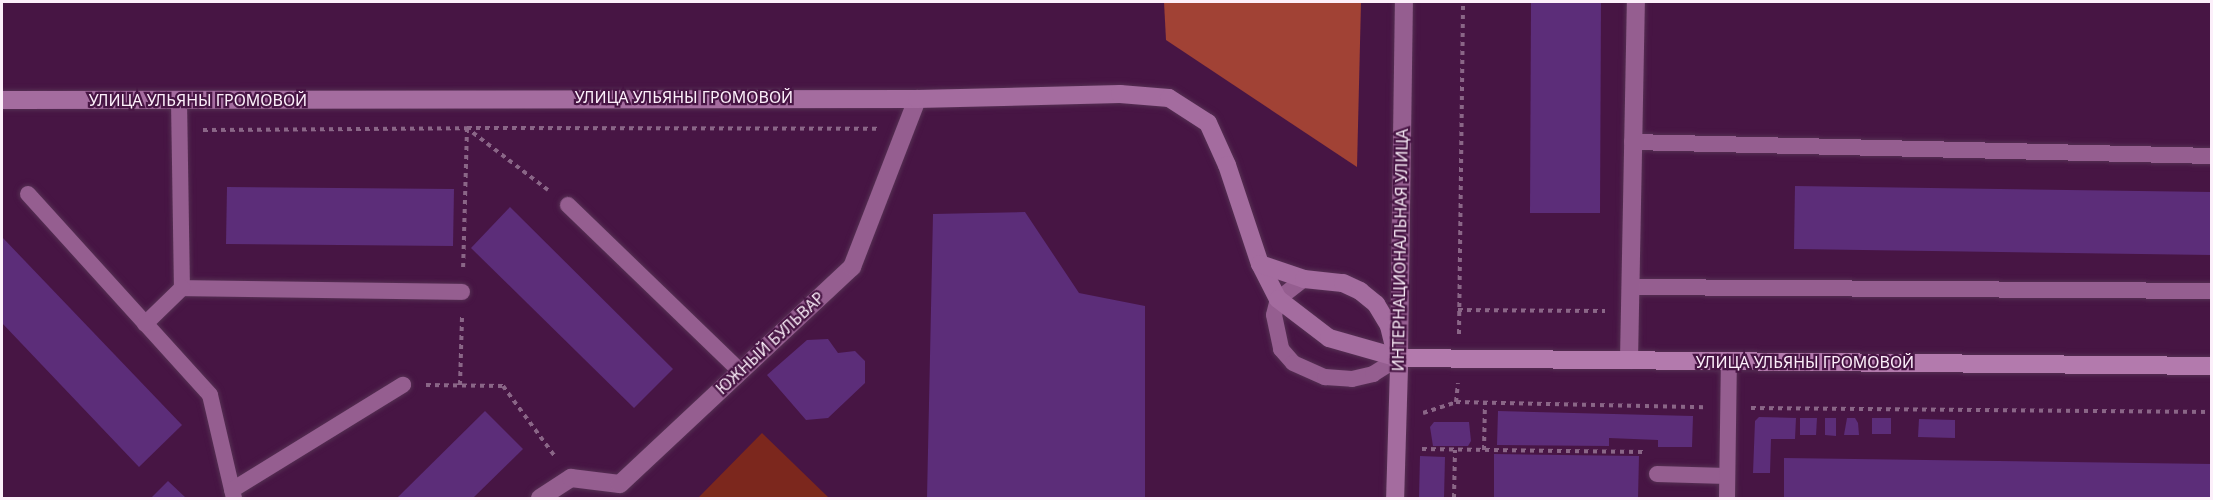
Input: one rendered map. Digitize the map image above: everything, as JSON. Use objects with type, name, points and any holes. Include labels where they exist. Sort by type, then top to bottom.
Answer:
[{"type":"main road","name":"УЛИЦА УЛЬЯНЫ ГРОМОВОЙ","points":[[2,100],[917,99],[1120,94],[1169,98],[1208,123],[1227,165],[1260,264],[1278,299],[1329,338],[1399,357],[2211,366]]},
{"type":"main road","points":[[1260,264],[1304,279],[1343,283],[1376,304],[1389,326],[1399,357]]},
{"type":"main road","name":"ИНТЕРНАЦИОНАЛЬНАЯ УЛИЦА","points":[[1395,498],[1399,357]]},
{"type":"street","name":"ИНТЕРНАЦИОНАЛЬНАЯ УЛИЦА","points":[[1399,357],[1404,2]]},
{"type":"street","points":[[1629,360],[1636,2]]},
{"type":"street","name":"ЮЖНЫЙ БУЛЬВАР","points":[[571,478],[621,491],[740,371],[852,267],[917,99]]},
{"type":"street","points":[[540,498],[571,478]]},
{"type":"lane","points":[[179,100],[182,288]]},
{"type":"lane","points":[[1632,142],[2211,156]]},
{"type":"lane","points":[[28,194],[210,395],[233,494],[403,385]]},
{"type":"lane","points":[[567,205],[740,371]]},
{"type":"lane","points":[[1304,279],[1278,299],[1274,315],[1281,349],[1308,372],[1352,379],[1373,374],[1399,357]]},
{"type":"lane","points":[[1631,287],[2211,291]]},
{"type":"lane","points":[[145,324],[182,288],[462,292]]},
{"type":"lane","points":[[1727,498],[1728,362]]},
{"type":"lane","points":[[1657,474],[1727,476]]},
{"type":"path","points":[[1460,359],[1463,2]]},
{"type":"path","points":[[467,128],[567,205]]},
{"type":"path","points":[[460,385],[467,128]]},
{"type":"path","points":[[179,130],[467,128],[845,131],[907,128]]},
{"type":"path","points":[[403,385],[503,386],[571,478]]},
{"type":"path","points":[[1417,415],[1456,402],[2211,412]]},
{"type":"path","points":[[1484,450],[1485,403]]},
{"type":"path","points":[[1701,407],[1701,418]]},
{"type":"path","points":[[1416,449],[1652,452]]},
{"type":"path","points":[[1454,498],[1455,450]]},
{"type":"shaded area","points":[[1164,2],[1361,2],[1357,167],[1166,40]]},
{"type":"shaded area","points":[[762,433],[829,498],[698,498]]},
{"type":"building","points":[[1531,2],[1601,2],[1600,213],[1530,213]]},
{"type":"building","points":[[1795,186],[2212,192],[2212,255],[1794,249]]},
{"type":"building","points":[[227,187],[454,189],[453,246],[226,244]]},
{"type":"building","points":[[510,207],[673,369],[634,408],[471,248]]},
{"type":"building","points":[[1025,212],[1079,293],[1145,306],[1145,498],[927,498],[933,214]]},
{"type":"building","points":[[2,237],[182,425],[139,467],[2,323]]},
{"type":"building","points":[[828,339],[838,353],[855,351],[865,361],[865,383],[828,418],[806,420],[767,375],[807,340]]},
{"type":"building","points":[[485,411],[523,449],[473,498],[397,498]]},
{"type":"building","points":[[1498,411],[1693,416],[1692,447],[1658,447],[1658,440],[1609,438],[1609,446],[1497,445]]},
{"type":"building","points":[[1759,417],[1796,418],[1795,439],[1771,439],[1770,473],[1753,473],[1755,421]]},
{"type":"building","points":[[1800,418],[1817,418],[1816,435],[1800,435]]},
{"type":"building","points":[[1825,418],[1836,418],[1836,436],[1825,435]]},
{"type":"building","points":[[1847,418],[1855,418],[1859,435],[1844,435]]},
{"type":"building","points":[[1872,418],[1891,418],[1891,434],[1872,434]]},
{"type":"building","points":[[1919,419],[1955,420],[1955,438],[1918,437]]},
{"type":"building","points":[[1434,422],[1469,422],[1471,441],[1468,446],[1433,446],[1430,427]]},
{"type":"building","points":[[1494,454],[1639,456],[1638,498],[1494,498]]},
{"type":"building","points":[[1420,456],[1445,457],[1444,498],[1419,498]]},
{"type":"building","points":[[1784,458],[2212,464],[2212,498],[1784,498]]},
{"type":"building","points":[[168,481],[186,498],[151,498]]}]
